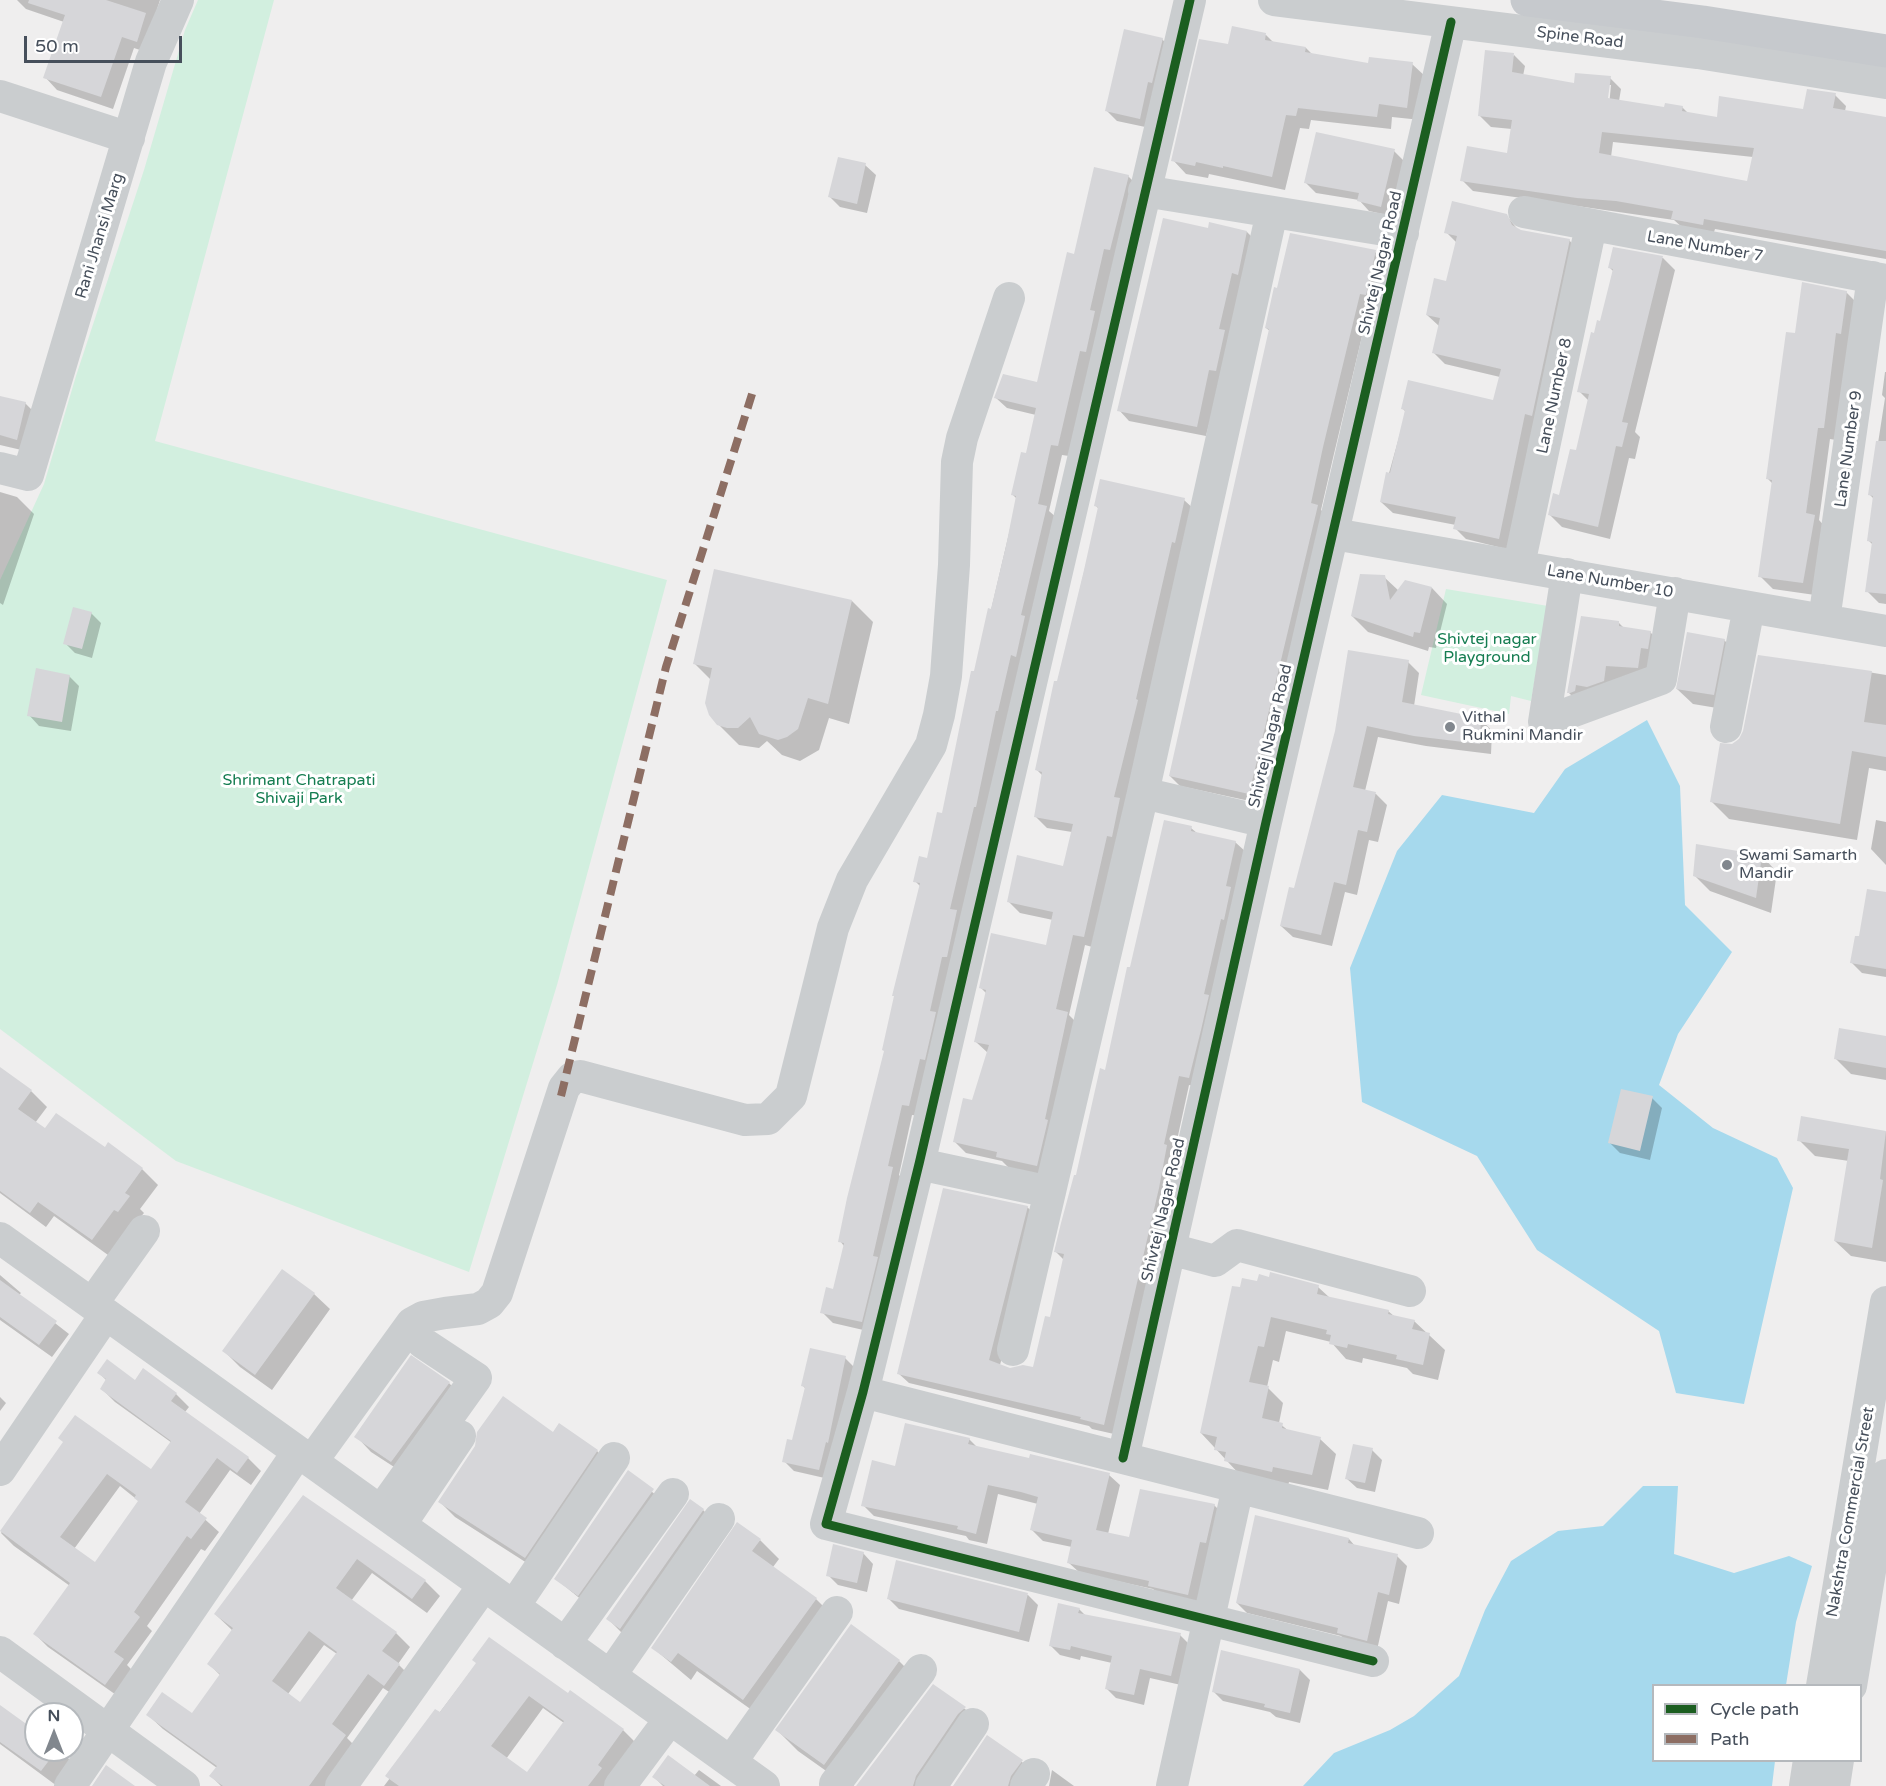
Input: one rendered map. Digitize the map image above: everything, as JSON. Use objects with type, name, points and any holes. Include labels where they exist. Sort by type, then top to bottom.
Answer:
[{"type":"main road","name":"Spine Road","points":[[1527,0],[1702,22],[1886,51]]},
{"type":"street","name":"Rani Jhansi Marg","points":[[14,471],[129,138],[151,62],[178,0]]},
{"type":"street","points":[[1190,0],[919,1164],[863,1392],[826,1524],[1373,1661]]},
{"type":"street","name":"Spine Road","points":[[1274,0],[1698,53],[1886,83]]},
{"type":"street","name":"Shivtej Nagar Road","points":[[1123,1458],[1266,822],[1451,22]]},
{"type":"street","points":[[0,96],[129,138]]},
{"type":"street","points":[[1144,191],[1403,233]]},
{"type":"street","points":[[1013,1350],[1143,793],[1272,212]]},
{"type":"street","name":"Lane Number 7","points":[[1524,212],[1880,279]]},
{"type":"street","name":"Lane Number 8","points":[[1519,565],[1591,226]]},
{"type":"street","name":"Lane Number 9","points":[[1824,620],[1880,279]]},
{"type":"street","points":[[70,1786],[305,1457],[412,1323],[423,1317],[445,1312],[478,1309],[489,1304],[497,1293],[564,1088],[572,1078],[580,1076],[746,1120],[768,1119],[791,1095],[833,928],[852,879],[931,745],[946,676],[954,565],[957,462],[962,438],[1009,298]]},
{"type":"street","name":"Lane Number 10","points":[[1334,534],[1886,631]]},
{"type":"street","points":[[1567,574],[1544,722],[1661,679],[1675,593]]},
{"type":"street","points":[[1726,728],[1749,607]]},
{"type":"street","points":[[1143,793],[1266,822]]},
{"type":"street","points":[[919,1164],[1050,1192]]},
{"type":"street","points":[[0,1470],[144,1231]]},
{"type":"street","points":[[0,1238],[764,1786]]},
{"type":"street","points":[[1170,1249],[1215,1261],[1237,1245],[1410,1291]]},
{"type":"street","name":"Nakshtra Commercial Street","points":[[1821,1684],[1886,1302]]},
{"type":"street","points":[[391,1518],[476,1378],[423,1343]]},
{"type":"street","points":[[391,1518],[494,1384]]},
{"type":"street","points":[[863,1392],[1418,1533]]},
{"type":"street","points":[[514,1606],[614,1458]]},
{"type":"street","name":"Nakshtra Commercial Street","points":[[1851,1684],[1886,1475]]},
{"type":"street","points":[[1172,1786],[1238,1487]]},
{"type":"street","points":[[565,1644],[673,1494]]},
{"type":"street","points":[[610,1676],[719,1519]]},
{"type":"street","points":[[341,1786],[484,1585]]},
{"type":"street","points":[[731,1762],[837,1612]]},
{"type":"street","points":[[0,1652],[184,1786]]},
{"type":"street","points":[[838,1786],[835,1784],[921,1670]]},
{"type":"street","points":[[620,1786],[670,1719]]},
{"type":"street","points":[[931,1786],[973,1724]]},
{"type":"street","points":[[1805,1786],[1809,1762]]},
{"type":"street","points":[[1834,1786],[1838,1762]]},
{"type":"green space","name":"Shrimant Chatrapati Shivaji Park","points":[[198,0],[274,0],[155,441],[667,580],[557,985],[469,1272],[176,1161],[0,1029],[0,580],[44,484],[76,376],[144,170],[185,30]]},
{"type":"green space","name":"Shivtej nagar Playground","points":[[1446,589],[1548,606],[1531,701],[1511,696],[1509,714],[1421,695]]},
{"type":"water","points":[[1647,720],[1680,786],[1685,905],[1732,952],[1678,1034],[1659,1085],[1713,1128],[1777,1158],[1793,1188],[1744,1404],[1676,1393],[1659,1331],[1537,1250],[1477,1156],[1362,1102],[1350,968],[1397,851],[1442,795],[1534,813],[1565,769]]},
{"type":"water","points":[[1643,1486],[1678,1486],[1674,1554],[1734,1573],[1789,1556],[1812,1566],[1796,1622],[1786,1684],[1652,1684],[1652,1762],[1775,1762],[1772,1786],[1303,1786],[1334,1753],[1390,1730],[1414,1716],[1459,1676],[1485,1610],[1511,1561],[1558,1531],[1603,1526]]},
{"type":"building","points":[[29,0],[106,0],[146,13],[137,42],[122,37],[101,97],[43,78],[65,15],[28,3]]},
{"type":"building","points":[[1232,26],[1266,33],[1265,40],[1306,47],[1305,52],[1368,63],[1369,57],[1413,62],[1407,108],[1379,104],[1377,117],[1298,108],[1296,116],[1286,115],[1272,177],[1223,166],[1223,168],[1196,162],[1195,166],[1171,161],[1199,39],[1228,44]]},
{"type":"building","points":[[1124,29],[1163,38],[1152,83],[1148,82],[1140,119],[1105,111]]},
{"type":"building","points":[[1485,50],[1514,53],[1512,72],[1574,83],[1575,73],[1611,76],[1608,98],[1664,107],[1665,103],[1683,106],[1682,111],[1717,117],[1719,96],[1803,109],[1807,89],[1836,93],[1833,108],[1886,117],[1886,251],[1704,219],[1703,225],[1671,219],[1673,211],[1616,201],[1577,198],[1460,181],[1467,146],[1507,153],[1512,120],[1478,116]],"holes":[[[1602,132],[1754,148],[1747,181],[1599,153]]]},
{"type":"building","points":[[1316,132],[1395,149],[1381,207],[1357,201],[1359,193],[1304,183]]},
{"type":"building","points":[[838,157],[866,163],[857,204],[828,197]]},
{"type":"building","points":[[1094,167],[1129,175],[1110,250],[1104,249],[1090,310],[1095,311],[1086,352],[1080,351],[1058,446],[1051,445],[1038,504],[1047,506],[1021,615],[1025,616],[1016,657],[1011,655],[998,711],[996,711],[976,807],[974,807],[950,909],[957,910],[947,957],[942,957],[930,1011],[936,1012],[925,1060],[920,1059],[909,1106],[902,1105],[888,1166],[893,1167],[873,1256],[878,1257],[862,1322],[820,1313],[826,1287],[833,1289],[844,1243],[838,1242],[847,1198],[884,1051],[882,1050],[894,996],[892,996],[920,883],[913,882],[919,856],[927,858],[937,812],[942,813],[971,671],[974,671],[988,608],[991,609],[1006,546],[1016,496],[1011,495],[1021,452],[1026,453],[1036,408],[994,398],[1003,374],[1037,382],[1067,252],[1074,254]]},
{"type":"building","points":[[1452,201],[1507,214],[1512,225],[1521,230],[1570,239],[1532,416],[1525,414],[1499,539],[1453,529],[1456,517],[1380,502],[1386,472],[1390,473],[1405,410],[1401,409],[1408,380],[1493,400],[1501,369],[1432,353],[1440,318],[1426,315],[1434,278],[1446,281],[1457,236],[1444,233]]},
{"type":"building","points":[[1163,218],[1208,228],[1209,222],[1247,231],[1238,275],[1232,273],[1219,329],[1225,330],[1216,371],[1209,370],[1197,427],[1117,411]]},
{"type":"building","points":[[1290,233],[1376,250],[1366,295],[1360,294],[1323,447],[1311,503],[1318,505],[1249,794],[1169,776],[1269,329],[1265,328],[1274,287],[1277,288]]},
{"type":"building","points":[[1613,247],[1663,256],[1622,422],[1628,423],[1622,447],[1616,446],[1598,527],[1548,515],[1553,493],[1559,495],[1570,449],[1576,450],[1589,394],[1577,392],[1591,332],[1594,333],[1597,320],[1600,321],[1613,269],[1608,268]]},
{"type":"building","points":[[1802,282],[1847,291],[1841,334],[1836,333],[1824,428],[1818,428],[1806,513],[1815,515],[1803,583],[1758,577],[1772,480],[1766,479],[1786,332],[1795,333]]},
{"type":"building","points":[[0,396],[26,402],[17,440],[0,435]]},
{"type":"building","points":[[1876,441],[1886,441],[1886,594],[1865,592],[1872,542],[1867,541],[1873,496],[1868,495]]},
{"type":"building","points":[[1100,479],[1185,498],[1175,543],[1172,542],[1136,699],[1138,700],[1114,797],[1120,798],[1112,837],[1107,836],[1084,937],[1073,935],[1056,1009],[1068,1012],[1037,1166],[996,1157],[997,1152],[953,1142],[963,1098],[972,1100],[989,1045],[974,1042],[986,990],[979,988],[991,933],[1046,945],[1053,912],[1007,902],[1017,855],[1063,866],[1073,824],[1034,817],[1042,772],[1035,770],[1054,681],[1057,681],[1084,570],[1098,507],[1094,506]]},
{"type":"building","points":[[714,569],[852,600],[828,704],[808,698],[798,729],[787,737],[778,740],[759,734],[750,717],[738,728],[727,728],[717,725],[709,715],[705,703],[712,668],[693,664]]},
{"type":"building","points":[[1360,574],[1385,575],[1390,600],[1405,580],[1432,587],[1420,633],[1414,632],[1413,637],[1351,616]]},
{"type":"building","points":[[73,607],[92,612],[82,649],[63,644]]},
{"type":"building","points":[[1581,616],[1619,621],[1619,626],[1651,631],[1648,649],[1641,648],[1638,668],[1606,666],[1604,681],[1587,687],[1576,685],[1575,691],[1567,693]]},
{"type":"building","points":[[1687,632],[1725,639],[1714,695],[1676,689]]},
{"type":"building","points":[[1348,650],[1409,660],[1402,702],[1481,718],[1480,744],[1414,736],[1367,726],[1353,787],[1376,792],[1367,832],[1358,830],[1346,885],[1334,882],[1321,935],[1280,926],[1289,887],[1294,888],[1335,731]]},
{"type":"building","points":[[1758,655],[1872,671],[1864,722],[1886,725],[1886,757],[1852,751],[1840,824],[1710,802],[1720,743],[1732,744],[1739,739],[1743,731]]},
{"type":"building","points":[[36,668],[70,675],[62,722],[27,716]]},
{"type":"building","points":[[1164,820],[1192,826],[1191,831],[1236,841],[1226,886],[1231,887],[1224,920],[1221,919],[1204,994],[1209,995],[1189,1078],[1179,1076],[1164,1144],[1167,1145],[1159,1188],[1104,1425],[1080,1419],[1081,1417],[897,1374],[943,1188],[1028,1206],[989,1360],[1010,1368],[1023,1365],[1033,1367],[1045,1316],[1050,1317],[1064,1254],[1054,1252],[1074,1175],[1076,1175],[1100,1068],[1105,1070],[1127,967],[1130,967]]},
{"type":"building","name":"Swami Samarth Mandir","points":[[1696,844],[1762,855],[1756,898],[1693,876]]},
{"type":"building","points":[[1867,889],[1886,892],[1886,969],[1850,963],[1855,936],[1859,936]]},
{"type":"building","points":[[1839,1028],[1886,1036],[1886,1068],[1834,1059]]},
{"type":"building","points":[[0,1067],[32,1090],[18,1109],[45,1128],[56,1113],[105,1147],[108,1142],[143,1168],[125,1193],[130,1196],[118,1212],[114,1210],[92,1240],[38,1202],[30,1213],[0,1191]]},
{"type":"building","points":[[1621,1089],[1653,1096],[1640,1151],[1608,1143]]},
{"type":"building","points":[[1801,1116],[1886,1131],[1880,1179],[1883,1180],[1872,1248],[1834,1241],[1849,1149],[1797,1141]]},
{"type":"building","points":[[282,1269],[315,1293],[255,1375],[222,1351]]},
{"type":"building","points":[[1270,1272],[1319,1285],[1317,1294],[1389,1310],[1388,1314],[1415,1320],[1412,1329],[1430,1333],[1423,1365],[1396,1359],[1397,1355],[1348,1344],[1347,1348],[1329,1344],[1331,1335],[1326,1334],[1327,1330],[1271,1317],[1264,1347],[1258,1346],[1249,1382],[1269,1386],[1262,1418],[1283,1423],[1282,1428],[1321,1437],[1312,1475],[1273,1467],[1272,1472],[1224,1461],[1226,1452],[1214,1450],[1217,1437],[1200,1433],[1232,1286],[1240,1287],[1242,1278],[1257,1281],[1259,1274],[1269,1277]]},
{"type":"building","points":[[0,1280],[57,1321],[39,1345],[0,1317]]},
{"type":"building","points":[[810,1348],[846,1356],[828,1443],[826,1442],[819,1470],[782,1462],[787,1439],[792,1440],[805,1387],[801,1386]]},
{"type":"building","points":[[411,1355],[450,1382],[391,1462],[354,1437]]},
{"type":"building","points":[[107,1359],[135,1380],[143,1368],[177,1393],[171,1401],[249,1457],[237,1473],[217,1458],[185,1502],[207,1518],[191,1539],[187,1536],[134,1612],[140,1617],[114,1652],[124,1659],[105,1685],[33,1634],[70,1583],[0,1531],[63,1442],[58,1438],[75,1415],[151,1469],[171,1441],[100,1389],[106,1379],[97,1373]],"holes":[[[107,1474],[136,1495],[134,1498],[138,1501],[95,1562],[60,1537]]]},
{"type":"building","points":[[503,1396],[553,1432],[559,1423],[598,1450],[525,1558],[438,1502],[475,1446],[477,1432]]},
{"type":"building","points":[[905,1423],[970,1438],[968,1444],[1029,1458],[1030,1454],[1110,1473],[1096,1530],[1129,1537],[1140,1489],[1215,1504],[1206,1543],[1200,1542],[1188,1595],[1148,1586],[1149,1581],[1067,1563],[1072,1540],[1030,1530],[1038,1497],[1021,1492],[988,1485],[976,1534],[957,1529],[958,1526],[861,1506],[872,1460],[895,1466]]},
{"type":"building","points":[[1353,1444],[1373,1448],[1365,1483],[1345,1479]]},
{"type":"building","points":[[628,1470],[654,1489],[578,1596],[554,1579]]},
{"type":"building","points":[[303,1495],[426,1580],[412,1599],[357,1559],[336,1588],[397,1632],[382,1651],[400,1664],[384,1686],[368,1674],[332,1724],[346,1735],[309,1786],[223,1786],[209,1776],[217,1766],[146,1715],[162,1692],[192,1713],[220,1674],[207,1664],[233,1628],[214,1614]],"holes":[[[309,1631],[337,1652],[300,1702],[272,1681]]]},
{"type":"building","points":[[690,1499],[704,1509],[620,1629],[606,1619]]},
{"type":"building","points":[[1255,1515],[1349,1538],[1348,1543],[1398,1554],[1389,1595],[1378,1592],[1367,1641],[1337,1633],[1338,1628],[1236,1603]]},
{"type":"building","points":[[737,1522],[761,1539],[752,1551],[817,1598],[743,1700],[678,1653],[671,1662],[651,1648]]},
{"type":"building","points":[[833,1544],[864,1552],[857,1583],[826,1576]]},
{"type":"building","points":[[896,1560],[1028,1593],[1019,1632],[887,1599]]},
{"type":"building","points":[[1058,1603],[1080,1608],[1078,1613],[1181,1633],[1171,1676],[1140,1669],[1134,1695],[1105,1689],[1112,1656],[1071,1646],[1070,1650],[1049,1646]]},
{"type":"building","points":[[851,1624],[900,1660],[824,1765],[775,1730]]},
{"type":"building","points":[[489,1637],[568,1693],[570,1690],[624,1729],[598,1765],[602,1768],[588,1786],[399,1786],[385,1776],[435,1709],[440,1712],[476,1663],[472,1660]],"holes":[[[529,1696],[564,1721],[527,1772],[491,1746]]]},
{"type":"building","points":[[1221,1650],[1300,1669],[1290,1713],[1264,1707],[1265,1704],[1212,1692]]},
{"type":"building","points":[[933,1684],[966,1707],[958,1714],[916,1776],[913,1786],[856,1786]]},
{"type":"building","points":[[0,1705],[24,1722],[24,1759],[0,1742]]},
{"type":"building","points":[[987,1735],[1023,1760],[1011,1776],[1008,1786],[953,1786]]},
{"type":"building","points":[[668,1755],[710,1786],[665,1786],[652,1777]]},
{"type":"building","points":[[28,1762],[48,1762],[41,1771]]},
{"type":"building","points":[[106,1765],[135,1786],[92,1786]]},
{"type":"marked path","points":[[561,1096],[666,667],[753,391]]},
{"type":"cycle path","points":[[1190,0],[919,1164],[863,1392],[826,1524],[1373,1661]]},
{"type":"cycle path","points":[[1123,1458],[1266,822],[1451,22]]},
{"type":"place","name":"Vithal Rukmini Mandir","points":[[1450,727]]},
{"type":"place","name":"Swami Samarth Mandir","points":[[1727,865]]}]
